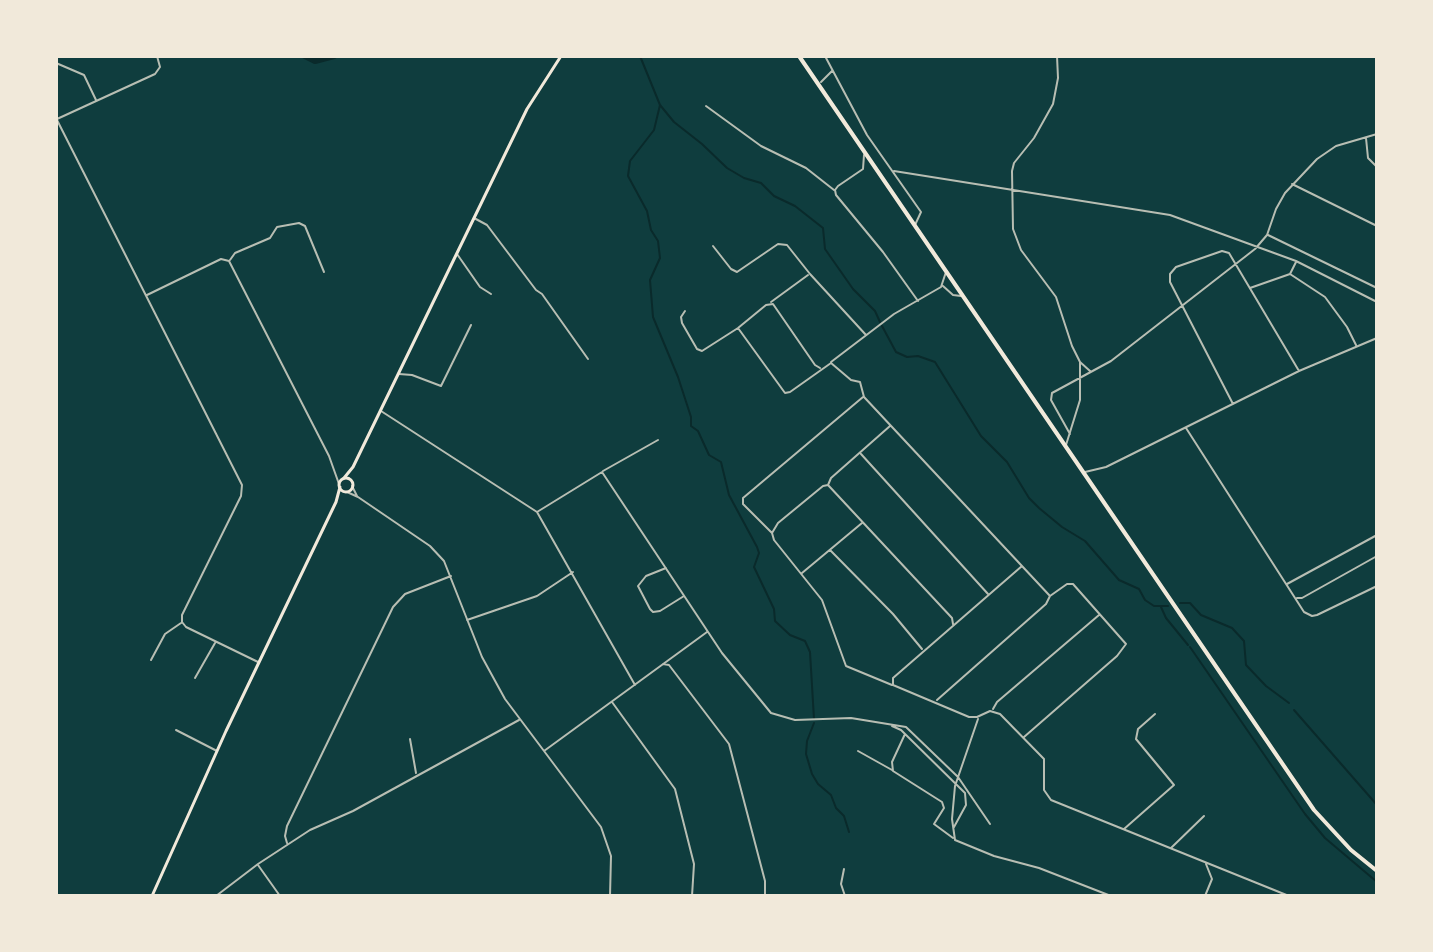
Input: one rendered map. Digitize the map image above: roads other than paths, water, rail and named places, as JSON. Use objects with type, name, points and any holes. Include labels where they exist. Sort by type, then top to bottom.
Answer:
[{"type":"main road","points":[[152,896],[217,751],[336,502],[340,486],[353,467],[527,109],[561,56]]},
{"type":"main road","points":[[799,56],[1314,810],[1351,850],[1377,871]]},
{"type":"main road","points":[[336,502],[352,484],[353,467]]},
{"type":"main road","points":[[344,478],[352,484]]},
{"type":"main road","points":[[340,486],[342,492],[347,492]]},
{"type":"street","points":[[157,56],[160,67],[155,74],[56,120],[243,489],[182,615],[182,622],[186,627],[259,663]]},
{"type":"street","points":[[825,56],[867,135],[921,212],[915,225]]},
{"type":"street","points":[[1057,56],[1058,78],[1053,104],[1034,138],[1014,163],[1012,190],[1013,229],[1019,247],[1056,297],[1080,362],[1080,400],[1066,446]]},
{"type":"street","points":[[56,63],[84,75],[97,101]]},
{"type":"street","points":[[821,82],[831,71],[835,73]]},
{"type":"street","points":[[706,106],[761,146],[806,168],[835,190]]},
{"type":"street","points":[[1070,434],[1051,395],[1111,361],[1258,246],[1267,235],[1276,209],[1292,184],[1317,159],[1336,146],[1377,134]]},
{"type":"street","points":[[1366,137],[1368,158],[1377,167]]},
{"type":"street","points":[[863,167],[864,150]]},
{"type":"street","points":[[835,190],[863,167],[874,164]]},
{"type":"street","points":[[894,171],[1170,215],[1296,261],[1377,302]]},
{"type":"street","points":[[1292,184],[1377,226]]},
{"type":"street","points":[[835,190],[918,301]]},
{"type":"street","points":[[473,218],[487,225],[588,359]]},
{"type":"street","points":[[229,261],[235,253],[270,238],[277,227],[301,223],[324,272]]},
{"type":"street","points":[[1267,235],[1377,288]]},
{"type":"street","points":[[713,246],[737,272],[778,244],[785,244],[866,335]]},
{"type":"street","points":[[1233,404],[1170,282],[1172,270],[1222,251],[1229,253],[1299,371]]},
{"type":"street","points":[[456,253],[480,287],[491,294]]},
{"type":"street","points":[[146,296],[221,259],[229,261],[336,472],[340,486]]},
{"type":"street","points":[[1250,288],[1290,274],[1296,261]]},
{"type":"street","points":[[738,328],[782,392],[790,392],[866,335],[942,285],[946,270]]},
{"type":"street","points":[[685,311],[681,317],[682,323],[699,351],[704,351],[810,274]]},
{"type":"street","points":[[1290,274],[1325,297],[1357,346]]},
{"type":"street","points":[[942,285],[953,295],[964,297]]},
{"type":"street","points":[[771,303],[815,365],[821,368]]},
{"type":"street","points":[[398,374],[412,375],[441,386],[471,325]]},
{"type":"street","points":[[1084,473],[1106,467],[1299,371],[1377,338]]},
{"type":"street","points":[[1080,362],[1091,373]]},
{"type":"street","points":[[831,363],[849,379],[861,383],[864,397],[1050,596]]},
{"type":"street","points":[[864,397],[743,498],[743,504],[772,533],[774,540],[824,605],[846,666],[965,715],[979,717],[993,711],[997,702],[1100,614]]},
{"type":"street","points":[[380,411],[537,512],[635,685]]},
{"type":"street","points":[[772,533],[778,523],[828,485],[831,478],[891,425]]},
{"type":"street","points":[[1186,427],[1304,612],[1312,616],[1377,586]]},
{"type":"street","points":[[537,512],[658,440]]},
{"type":"street","points":[[860,453],[989,595]]},
{"type":"street","points":[[336,472],[344,478]]},
{"type":"street","points":[[602,472],[722,653],[776,716],[811,722],[851,718],[906,727],[958,777],[990,824]]},
{"type":"street","points":[[352,484],[358,497]]},
{"type":"street","points":[[828,485],[952,618],[953,626]]},
{"type":"street","points":[[347,492],[435,549],[444,561],[493,679],[543,752],[592,813],[604,834],[612,864],[610,896]]},
{"type":"street","points":[[802,573],[863,522]]},
{"type":"street","points":[[1286,584],[1376,536]]},
{"type":"street","points":[[830,550],[893,614],[923,651]]},
{"type":"street","points":[[1296,598],[1302,598],[1377,556]]},
{"type":"street","points":[[893,685],[893,678],[1022,566]]},
{"type":"street","points":[[666,568],[646,576],[638,586],[650,609],[660,611],[684,595]]},
{"type":"street","points":[[466,620],[537,596],[573,572]]},
{"type":"street","points":[[288,845],[285,836],[287,826],[393,607],[405,594],[451,576]]},
{"type":"street","points":[[936,701],[1046,604],[1050,596],[1067,584],[1073,584],[1125,642],[1124,647],[1024,737]]},
{"type":"street","points":[[151,660],[165,634],[182,622]]},
{"type":"street","points":[[543,752],[708,631]]},
{"type":"street","points":[[195,678],[215,641]]},
{"type":"street","points":[[663,664],[669,665],[729,744],[765,881],[765,896]]},
{"type":"street","points":[[612,702],[674,786],[694,864],[692,896]]},
{"type":"street","points":[[993,711],[1044,759],[1047,798],[1289,896]]},
{"type":"street","points":[[1123,830],[1174,785],[1136,739],[1138,729],[1155,714]]},
{"type":"street","points":[[954,838],[956,783],[979,717]]},
{"type":"street","points":[[216,896],[288,845],[519,719]]},
{"type":"street","points":[[887,724],[905,734],[965,793],[967,801],[953,829]]},
{"type":"street","points":[[176,730],[217,751]]},
{"type":"street","points":[[893,771],[892,762],[905,734]]},
{"type":"street","points":[[410,739],[417,775]]},
{"type":"street","points":[[858,751],[942,802],[944,808],[934,824],[954,838],[994,856],[1049,872],[1111,896]]},
{"type":"street","points":[[1170,849],[1204,816]]},
{"type":"street","points":[[1205,863],[1212,876],[1205,896]]},
{"type":"street","points":[[258,864],[280,896]]},
{"type":"street","points":[[844,869],[841,884],[845,896]]},
{"type":"street","points":[[893,896],[909,896]]},
{"type":"waterway","points":[[305,56],[315,61],[334,56]]},
{"type":"waterway","points":[[640,56],[660,105],[674,122],[727,168],[761,183],[774,196],[795,206],[823,228],[825,249],[853,289],[875,311],[880,322]]},
{"type":"waterway","points":[[660,105],[654,130],[630,161],[628,176],[647,211],[651,230],[658,241],[660,258],[650,280],[653,317],[678,377],[691,426],[698,431],[709,455],[721,462],[729,495],[757,547],[759,553],[754,567],[774,609],[775,621],[790,635],[805,641],[810,652],[814,719]]},
{"type":"waterway","points":[[882,326],[896,352],[935,362],[981,436],[1007,462],[1029,498],[1039,508],[1085,541],[1119,580],[1139,589],[1145,600],[1154,606],[1168,606]]},
{"type":"waterway","points":[[1180,603],[1190,603],[1201,615],[1232,628],[1244,641],[1246,665],[1266,686],[1289,703]]},
{"type":"waterway","points":[[1161,607],[1188,645]]},
{"type":"waterway","points":[[1190,647],[1305,814],[1325,838],[1377,882]]},
{"type":"waterway","points":[[1294,710],[1377,805]]},
{"type":"waterway","points":[[814,723],[806,754],[812,774],[831,795],[836,808],[844,816],[849,832]]}]
